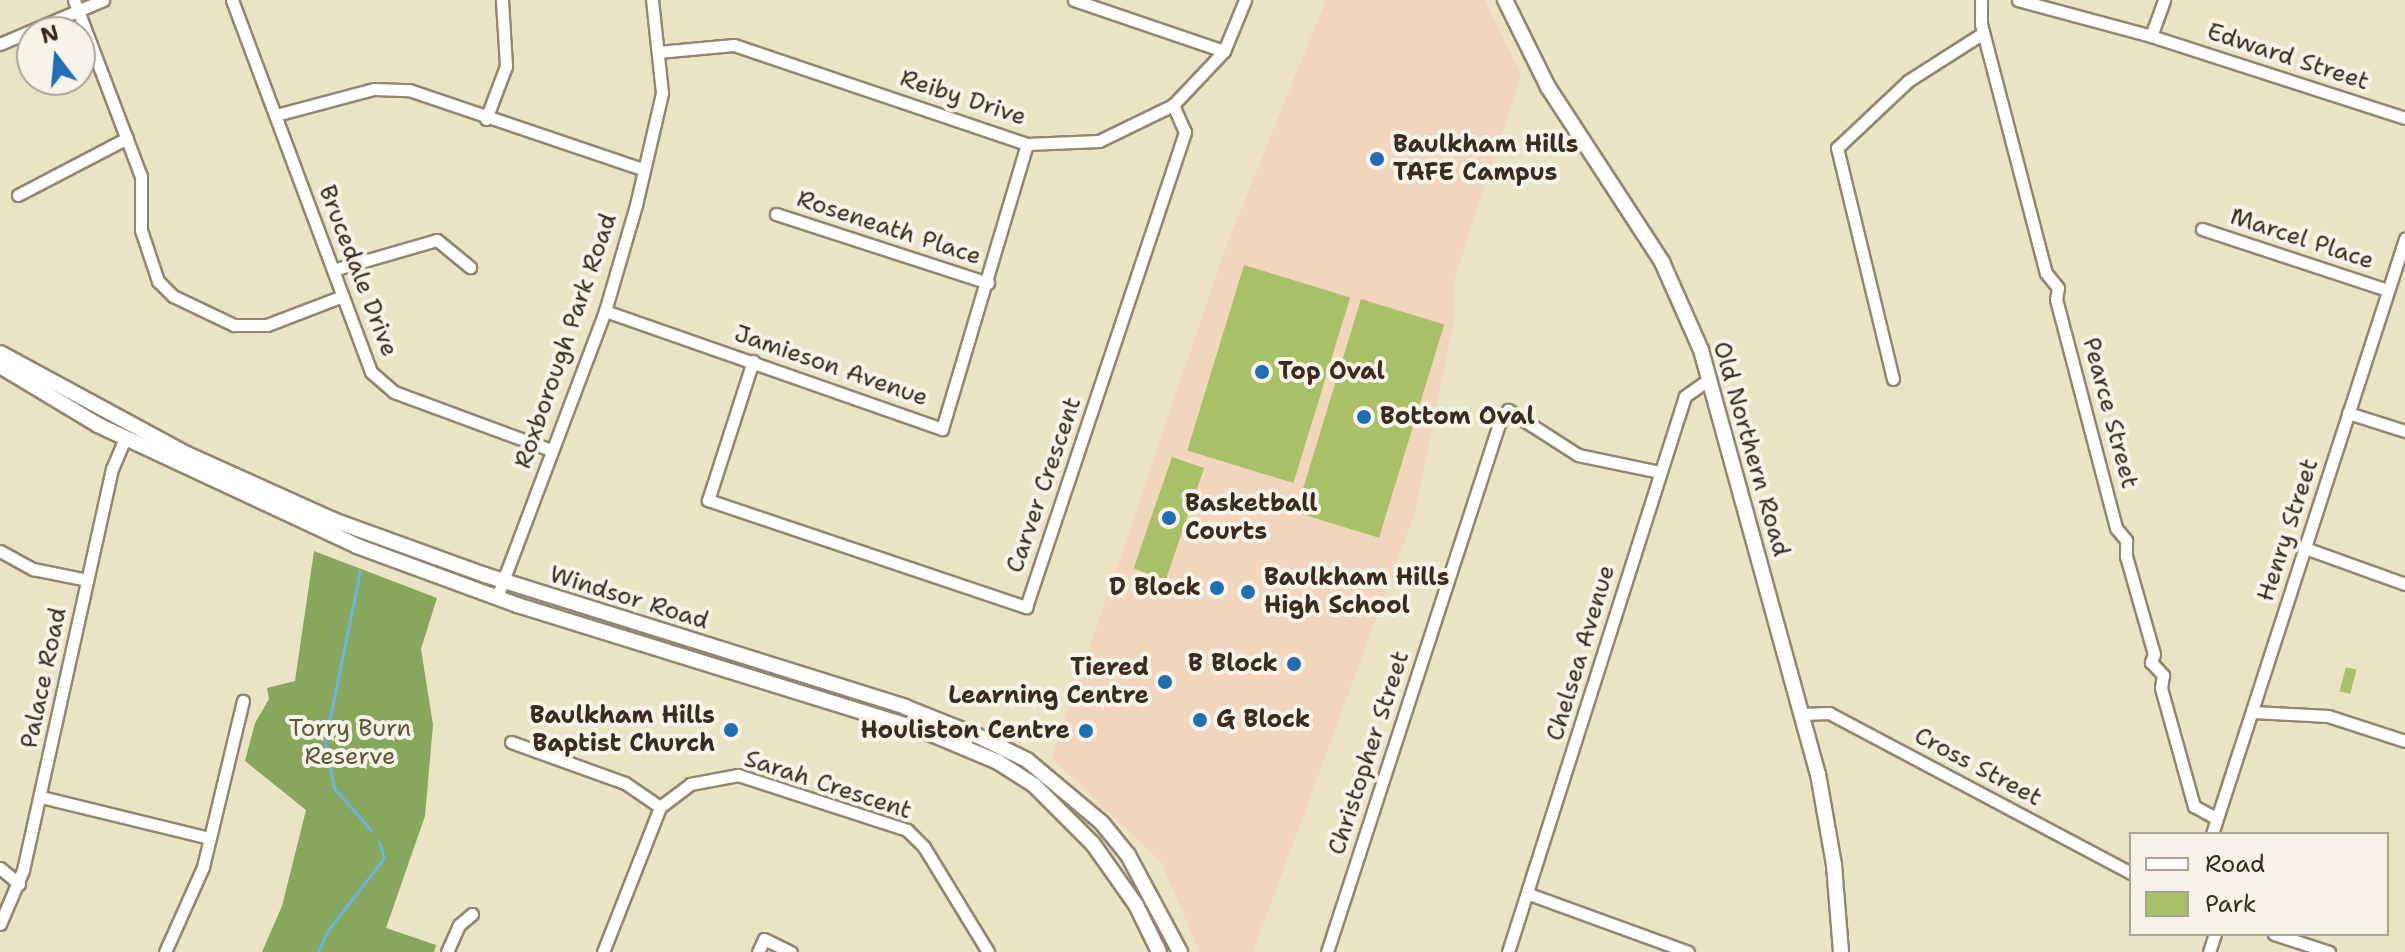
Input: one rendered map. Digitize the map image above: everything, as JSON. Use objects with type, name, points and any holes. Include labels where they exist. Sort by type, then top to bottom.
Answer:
[{"type":"main road","name":"Old Northern Road","points":[[1505,0],[1548,87],[1665,269],[1709,379],[1802,714],[1828,820],[1841,952]]},
{"type":"main road","name":"Windsor Road","points":[[0,353],[200,460],[333,520],[504,581],[905,707],[1027,760],[1062,785],[1120,844],[1180,952]]},
{"type":"main road","name":"Windsor Road","points":[[0,366],[125,439],[291,519],[497,597],[922,730],[998,762],[1034,785],[1093,844],[1136,905],[1159,952]]},
{"type":"street","points":[[0,44],[76,5],[103,0]]},
{"type":"street","name":"Brucedale Drive","points":[[232,0],[333,270],[340,297],[371,372],[383,385],[551,450]]},
{"type":"street","points":[[486,119],[506,66],[502,0]]},
{"type":"street","name":"Roxborough Park Road","points":[[497,597],[605,311],[660,106],[652,0]]},
{"type":"street","points":[[1074,0],[1091,3],[1224,51]]},
{"type":"street","name":"Reiby Drive","points":[[658,52],[734,45],[1027,144],[1099,141],[1173,105],[1224,51],[1245,0]]},
{"type":"street","name":"Pearce Street","points":[[1981,0],[1983,33],[2046,273],[2058,288],[2056,299],[2116,528],[2126,540],[2154,654],[2151,662],[2163,675],[2161,688],[2194,806],[2216,818]]},
{"type":"street","name":"Edward Street","points":[[2018,0],[2151,36],[2405,118]]},
{"type":"street","points":[[2151,36],[2164,0]]},
{"type":"street","points":[[76,5],[141,176],[145,255],[158,281],[173,296],[234,325],[267,325],[340,297]]},
{"type":"street","points":[[1893,379],[1837,148],[1908,81],[1983,33]]},
{"type":"street","points":[[276,115],[374,89],[409,90],[486,119],[643,169]]},
{"type":"street","name":"Carver Crescent","points":[[753,361],[708,500],[1026,607],[1185,132],[1173,105]]},
{"type":"street","points":[[18,195],[127,138]]},
{"type":"street","name":"Jamieson Avenue","points":[[605,311],[942,429],[1027,144]]},
{"type":"street","name":"Roseneath Place","points":[[776,214],[988,283]]},
{"type":"street","name":"Marcel Place","points":[[2202,229],[2388,290]]},
{"type":"street","name":"Henry Street","points":[[2212,832],[2405,239]]},
{"type":"street","points":[[333,270],[437,240],[470,267]]},
{"type":"street","name":"Chelsea Avenue","points":[[1508,952],[1529,894],[1685,396],[1709,379]]},
{"type":"street","name":"Christopher Street","points":[[1327,952],[1499,424],[1508,410],[1578,455],[1660,472]]},
{"type":"street","points":[[2348,413],[2405,431]]},
{"type":"street","name":"Palace Road","points":[[0,924],[19,884],[41,797],[112,469],[125,439]]},
{"type":"street","points":[[2305,548],[2405,584]]},
{"type":"street","points":[[0,551],[33,569],[87,580]]},
{"type":"street","points":[[165,952],[203,867],[243,701]]},
{"type":"street","points":[[2253,712],[2328,716],[2405,741]]},
{"type":"street","name":"Cross Street","points":[[1802,714],[1835,715],[2129,872]]},
{"type":"street","points":[[511,742],[625,783],[660,807],[603,952]]},
{"type":"street","name":"Sarah Crescent","points":[[660,807],[690,784],[738,775],[907,830],[924,847],[988,952]]},
{"type":"street","points":[[41,797],[209,838]]},
{"type":"street","points":[[0,868],[19,884]]},
{"type":"street","points":[[1529,894],[1688,952]]},
{"type":"street","points":[[447,952],[459,925],[472,914]]},
{"type":"street","points":[[2280,936],[2329,952]]},
{"type":"street","points":[[758,952],[764,939],[791,952]]},
{"type":"shaded area","name":"Baulkham Hills High School","points":[[1326,0],[1485,0],[1521,75],[1454,281],[1454,320],[1415,513],[1253,952],[1200,952],[1161,862],[1052,758],[1227,244]]},
{"type":"green space","name":"Top Oval","points":[[1244,265],[1350,297],[1293,483],[1187,451]]},
{"type":"green space","name":"Bottom Oval","points":[[1361,299],[1444,324],[1379,538],[1296,512]]},
{"type":"green space","name":"Basketball Courts","points":[[1172,457],[1204,468],[1166,580],[1134,569]]},
{"type":"green space","name":"Torry Burn Reserve","points":[[314,551],[437,598],[421,649],[433,725],[425,816],[386,928],[436,945],[434,952],[262,952],[282,906],[306,810],[245,761],[255,723],[269,699],[267,688],[295,681]]},
{"type":"green space","points":[[2346,667],[2357,670],[2350,694],[2340,691]]},
{"type":"waterway","points":[[360,571],[325,742],[334,788],[371,830]]},
{"type":"waterway","points":[[318,952],[328,930],[384,858],[379,842]]},
{"type":"place","name":"Baulkham Hills TAFE Campus","points":[[1377,159]]},
{"type":"place","name":"Top Oval","points":[[1262,372]]},
{"type":"place","name":"Bottom Oval","points":[[1364,417]]},
{"type":"place","name":"Basketball Courts","points":[[1169,518]]},
{"type":"place","name":"D Block","points":[[1217,588]]},
{"type":"place","name":"Baulkham Hills High School","points":[[1248,592]]},
{"type":"place","name":"B Block","points":[[1294,664]]},
{"type":"place","name":"Tiered Learning Centre","points":[[1165,682]]},
{"type":"place","name":"G Block","points":[[1200,720]]},
{"type":"place","name":"Baulkham Hills Baptist Church","points":[[731,730]]},
{"type":"place","name":"Houliston Centre","points":[[1086,731]]}]
